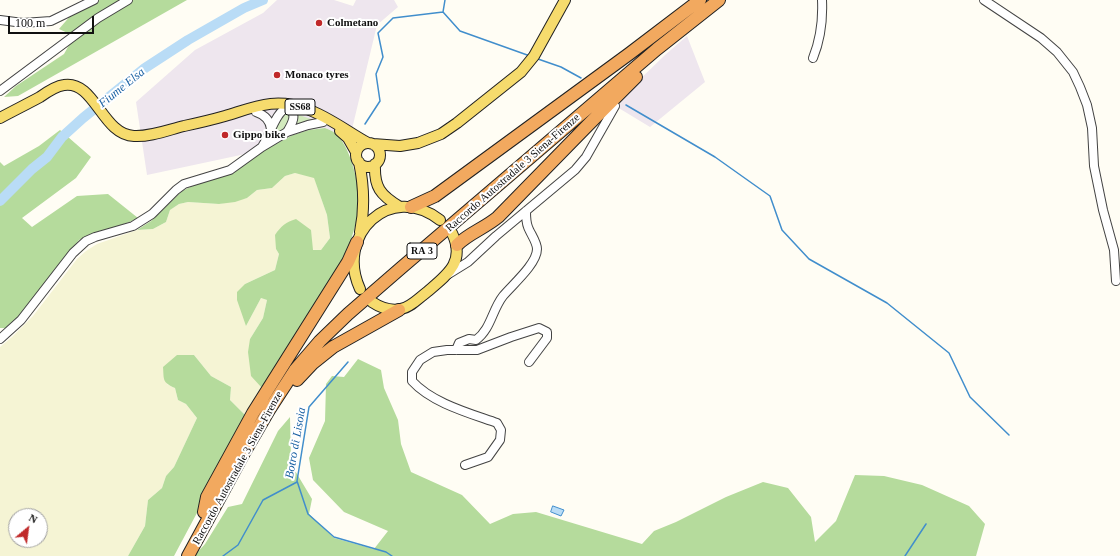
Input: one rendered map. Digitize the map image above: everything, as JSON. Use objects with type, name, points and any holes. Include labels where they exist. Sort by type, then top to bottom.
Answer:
[{"type":"highway","points":[[405,207],[435,196],[700,0]]},
{"type":"highway","name":"Raccordo Autostradale 3 Siena-Firenze","points":[[180,556],[268,399],[292,363],[322,329],[672,27],[707,0]]},
{"type":"highway","name":"Raccordo Autostradale 3 Siena-Firenze","points":[[188,556],[269,410],[295,370],[320,341],[401,268],[657,50],[719,0]]},
{"type":"highway","points":[[457,249],[465,238],[491,223],[498,217],[583,130],[676,40],[726,0]]},
{"type":"highway","points":[[204,512],[207,497],[243,431],[348,262],[358,238]]},
{"type":"highway","points":[[195,545],[207,532],[278,404],[297,380],[324,354],[399,310]]},
{"type":"main road","points":[[359,162],[368,166],[376,162],[387,152],[400,146],[421,142],[444,132],[495,94],[521,72],[534,56],[565,0]]},
{"type":"main road","name":"SS68","points":[[0,118],[62,85],[74,85],[85,91],[113,127],[124,135],[140,136],[275,103],[296,105],[370,144]]},
{"type":"main road","name":"SS68","points":[[258,108],[288,109],[324,119],[344,134],[356,152],[357,160],[359,162]]},
{"type":"main road","points":[[356,152],[360,146],[370,144],[400,146]]},
{"type":"main road","points":[[370,144],[376,146],[379,153],[376,162],[375,178],[378,188],[388,200],[405,207],[426,211],[440,220]]},
{"type":"main road","points":[[359,162],[364,201],[358,238],[354,252],[353,265],[355,277],[360,289]]},
{"type":"main road","points":[[358,238],[375,216],[386,210],[405,207]]},
{"type":"main road","points":[[372,302],[382,308],[399,310],[412,304],[446,276],[454,265],[457,249],[452,233]]},
{"type":"street","points":[[0,20],[23,23],[51,21],[94,0]]},
{"type":"street","points":[[0,92],[98,18],[128,0]]},
{"type":"street","points":[[813,58],[822,26],[822,0]]},
{"type":"street","points":[[984,0],[1041,38],[1057,52],[1073,72],[1087,105],[1092,128],[1094,166],[1103,210],[1114,250],[1116,281]]},
{"type":"street","points":[[446,276],[472,258],[582,163],[615,106]]},
{"type":"street","points":[[258,108],[270,122],[271,129]]},
{"type":"street","points":[[262,147],[271,129],[288,109],[293,120],[287,132]]},
{"type":"street","points":[[0,339],[21,320],[73,253],[82,244],[95,237],[133,226],[152,214],[180,186],[190,181],[230,170],[262,147],[287,132],[324,119]]},
{"type":"street","points":[[456,350],[459,343],[469,339],[476,340],[483,335],[497,304],[535,258],[537,248],[527,225],[526,211]]},
{"type":"street","points":[[457,249],[466,259],[472,258]]},
{"type":"street","points":[[465,465],[488,457],[500,440],[500,430],[497,423],[436,399],[419,389],[412,382],[412,372],[420,360],[433,352],[477,350],[539,328],[547,332],[547,338],[529,362]]},
{"type":"shaded area","points":[[277,0],[334,0],[353,6],[356,0],[394,0],[398,7],[377,25],[352,129],[339,137],[325,128],[309,130],[293,135],[264,150],[147,175],[136,102],[195,50],[263,13]]},
{"type":"shaded area","points":[[687,36],[705,82],[650,127],[617,107],[632,87]]},
{"type":"green space","points":[[84,0],[187,0],[18,96],[4,97],[16,86],[64,54],[74,36],[59,29]]},
{"type":"green space","points":[[286,113],[290,114],[289,124],[283,130],[271,137],[279,119]]},
{"type":"green space","points":[[296,114],[311,119],[312,122],[295,126]]},
{"type":"green space","points":[[325,128],[334,132],[338,136],[343,142],[351,159],[359,197],[356,223],[347,253],[262,388],[251,376],[248,352],[250,339],[263,318],[267,300],[261,298],[246,326],[237,300],[237,292],[245,284],[275,270],[279,254],[276,249],[275,235],[287,223],[296,219],[311,230],[313,250],[321,250],[330,238],[327,215],[314,178],[295,173],[285,176],[272,188],[257,190],[247,198],[235,202],[219,204],[188,202],[179,204],[170,210],[166,222],[153,229],[137,230],[151,221],[182,191],[199,183],[233,173],[264,150],[293,135],[309,130]]},
{"type":"green space","points":[[60,130],[91,157],[76,178],[22,218],[32,227],[77,196],[108,194],[138,218],[94,233],[79,240],[21,314],[6,328],[0,328],[0,162],[4,166],[39,146]]},
{"type":"green space","points":[[295,173],[314,177],[327,215],[330,238],[321,250],[276,249],[279,254],[275,270],[245,284],[246,326],[261,298],[267,300],[263,318],[250,339],[262,388],[246,416],[230,400],[231,387],[211,376],[194,355],[167,384],[175,388],[178,400],[186,404],[197,418],[174,467],[166,476],[162,488],[148,500],[145,526],[128,556],[0,556],[0,347],[33,316],[77,259],[97,244],[137,230],[153,229],[166,222],[170,210],[179,204],[188,202],[219,204],[247,198],[257,190],[272,188],[285,176]]},
{"type":"green space","points":[[177,355],[194,355],[211,376],[231,387],[230,400],[246,416],[203,494],[198,511],[174,556],[128,556],[145,526],[148,500],[162,488],[166,476],[174,467],[197,418],[186,404],[178,400],[175,388],[164,380],[163,367]]},
{"type":"green space","points":[[358,359],[381,370],[384,388],[398,420],[401,444],[411,472],[462,495],[490,524],[513,514],[536,512],[642,544],[654,531],[676,522],[726,497],[763,482],[788,488],[811,517],[815,542],[836,521],[855,475],[884,476],[922,485],[969,506],[985,524],[976,556],[194,556],[205,544],[228,507],[242,504],[278,431],[290,417],[291,464],[312,499],[309,514],[334,538],[374,549],[388,531],[344,512],[313,480],[309,458],[325,421],[326,384],[332,376],[344,377]]},
{"type":"water","points":[[553,506],[564,510],[561,516],[551,512]]},
{"type":"waterway","name":"Fiume Elsa","points":[[0,201],[32,169],[47,157],[62,137],[145,68],[188,40],[244,8],[263,0]]},
{"type":"waterway","points":[[365,124],[380,101],[376,74],[383,57],[378,33],[393,18],[443,12],[445,0]]},
{"type":"waterway","points":[[443,12],[460,31],[530,56]]},
{"type":"waterway","points":[[538,59],[561,67],[581,78]]},
{"type":"waterway","points":[[626,105],[715,157],[770,196],[782,230],[809,259],[887,303],[949,353],[970,397],[1009,435]]},
{"type":"waterway","name":"Botro di Lisoia","points":[[348,362],[309,407],[297,481],[308,514],[334,537],[386,552],[392,556]]},
{"type":"waterway","points":[[223,556],[238,545],[263,500],[297,482]]},
{"type":"waterway","points":[[905,556],[926,524]]},
{"type":"place","name":"Colmetano","points":[[319,23]]},
{"type":"place","name":"Monaco tyres","points":[[277,75]]},
{"type":"place","name":"Gippo bike","points":[[225,135]]}]
